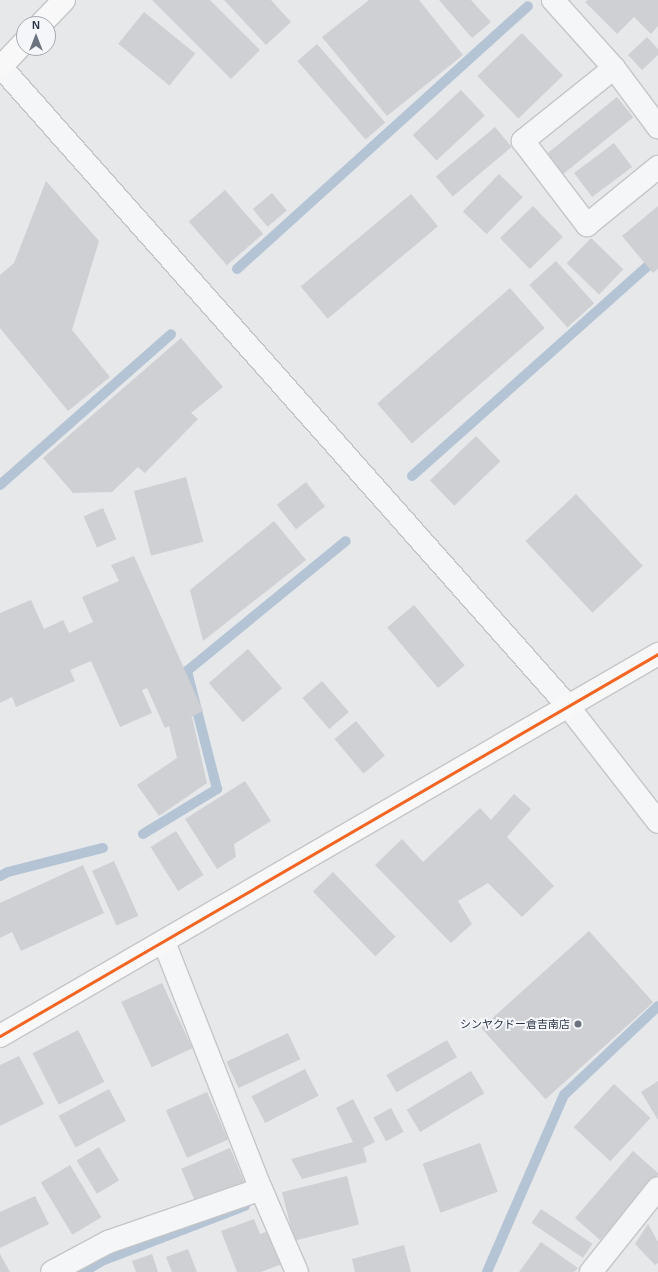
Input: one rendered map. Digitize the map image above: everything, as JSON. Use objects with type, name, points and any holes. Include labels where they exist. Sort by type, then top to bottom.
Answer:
[{"type":"main road","points":[[49,16],[64,0]]},
{"type":"main road","points":[[0,67],[16,50]]},
{"type":"main road","points":[[0,1036],[164,942],[567,705],[658,654]]},
{"type":"street","points":[[553,0],[614,68],[658,127]]},
{"type":"street","points":[[0,67],[567,705],[658,822]]},
{"type":"street","points":[[614,68],[523,141],[587,225],[658,167]]},
{"type":"street","points":[[164,942],[261,1189],[297,1272]]},
{"type":"street","points":[[591,1272],[658,1188]]},
{"type":"street","points":[[52,1272],[108,1242],[261,1189]]},
{"type":"building","points":[[152,0],[210,0],[260,50],[231,79]]},
{"type":"building","points":[[224,0],[271,0],[291,22],[266,45]]},
{"type":"building","points":[[369,0],[419,0],[463,55],[387,116],[322,37]]},
{"type":"building","points":[[439,0],[471,0],[491,22],[472,38]]},
{"type":"building","points":[[588,0],[658,0],[658,26],[651,34],[634,17],[617,34],[585,2]]},
{"type":"building","points":[[144,12],[195,54],[169,85],[118,44]]},
{"type":"building","points":[[522,33],[563,75],[518,119],[477,76]]},
{"type":"building","points":[[647,37],[658,49],[658,55],[642,70],[628,55]]},
{"type":"building","points":[[317,44],[385,122],[366,140],[297,61]]},
{"type":"building","points":[[461,90],[485,116],[437,161],[413,135]]},
{"type":"building","points":[[617,97],[633,117],[563,174],[546,154]]},
{"type":"building","points":[[495,127],[512,147],[453,196],[436,176]]},
{"type":"building","points":[[614,143],[632,167],[592,197],[574,173]]},
{"type":"building","points":[[499,174],[523,197],[487,234],[463,211]]},
{"type":"building","points":[[46,181],[99,241],[72,330],[110,377],[68,411],[0,328],[0,275],[14,263]]},
{"type":"building","points":[[225,190],[263,234],[227,265],[189,221]]},
{"type":"building","points":[[272,193],[287,211],[268,227],[253,209]]},
{"type":"building","points":[[411,194],[438,226],[328,319],[301,287]]},
{"type":"building","points":[[533,206],[563,237],[530,269],[500,238]]},
{"type":"building","points":[[658,206],[658,269],[653,273],[622,236]]},
{"type":"building","points":[[591,238],[623,269],[599,294],[567,263]]},
{"type":"building","points":[[556,261],[594,303],[567,327],[529,285]]},
{"type":"building","points":[[510,288],[545,328],[412,443],[377,403]]},
{"type":"building","points":[[181,338],[223,387],[191,413],[198,419],[145,473],[138,467],[112,492],[73,493],[43,458]]},
{"type":"building","points":[[476,436],[500,461],[454,506],[430,480]]},
{"type":"building","points":[[186,477],[203,542],[151,556],[134,491]]},
{"type":"building","points":[[306,482],[325,506],[296,529],[277,505]]},
{"type":"building","points":[[576,494],[643,566],[592,613],[526,541]]},
{"type":"building","points":[[103,508],[116,539],[97,548],[84,516]]},
{"type":"building","points":[[274,521],[306,560],[203,641],[190,590]]},
{"type":"building","points":[[134,556],[203,711],[189,718],[192,717],[207,783],[159,816],[137,785],[177,758],[169,726],[165,728],[147,688],[142,690],[152,713],[120,727],[91,661],[70,670],[75,681],[16,707],[12,697],[0,703],[0,613],[31,600],[44,629],[63,620],[69,633],[93,622],[82,597],[119,581],[111,565]]},
{"type":"building","points":[[414,605],[465,666],[438,688],[387,627]]},
{"type":"building","points":[[248,649],[282,688],[243,722],[209,683]]},
{"type":"building","points":[[322,681],[349,712],[329,729],[302,698]]},
{"type":"building","points":[[356,721],[385,755],[363,773],[335,739]]},
{"type":"building","points":[[245,781],[271,821],[234,844],[236,857],[217,869],[185,819]]},
{"type":"building","points":[[514,794],[531,809],[507,837],[554,886],[522,917],[488,883],[458,901],[472,924],[451,943],[375,865],[402,839],[423,862],[480,808],[491,820]]},
{"type":"building","points":[[176,831],[204,875],[178,891],[151,847]]},
{"type":"building","points":[[114,861],[138,916],[116,926],[92,871]]},
{"type":"building","points":[[83,865],[104,913],[21,951],[12,932],[0,938],[0,903]]},
{"type":"building","points":[[333,872],[396,937],[375,956],[313,891]]},
{"type":"building","points":[[589,931],[653,1002],[545,1099],[481,1028]]},
{"type":"building","points":[[162,983],[192,1048],[152,1067],[121,1002]]},
{"type":"building","points":[[78,1030],[104,1082],[59,1105],[33,1053]]},
{"type":"building","points":[[288,1033],[300,1059],[239,1088],[226,1062]]},
{"type":"building","points":[[447,1040],[457,1057],[396,1092],[386,1075]]},
{"type":"building","points":[[19,1056],[44,1104],[0,1126],[0,1065]]},
{"type":"building","points":[[305,1069],[319,1096],[265,1123],[252,1096]]},
{"type":"building","points":[[471,1071],[484,1093],[420,1132],[407,1110]]},
{"type":"building","points":[[658,1081],[658,1120],[641,1092]]},
{"type":"building","points":[[614,1084],[651,1118],[610,1161],[574,1127]]},
{"type":"building","points":[[109,1089],[126,1121],[76,1148],[59,1116]]},
{"type":"building","points":[[207,1092],[228,1140],[187,1158],[166,1110]]},
{"type":"building","points":[[353,1099],[375,1142],[363,1148],[367,1162],[302,1179],[291,1159],[353,1142],[336,1108]]},
{"type":"building","points":[[391,1108],[404,1132],[386,1141],[373,1117]]},
{"type":"building","points":[[480,1143],[498,1192],[440,1213],[423,1164]]},
{"type":"building","points":[[99,1147],[119,1180],[97,1194],[77,1160]]},
{"type":"building","points":[[230,1148],[246,1185],[197,1206],[181,1169]]},
{"type":"building","points":[[633,1151],[658,1173],[658,1175],[600,1240],[575,1218]]},
{"type":"building","points":[[70,1165],[101,1217],[72,1235],[41,1183]]},
{"type":"building","points":[[347,1176],[359,1225],[294,1241],[282,1192]]},
{"type":"building","points":[[35,1196],[49,1224],[0,1248],[0,1212]]},
{"type":"building","points":[[541,1209],[592,1244],[583,1258],[531,1223]]},
{"type":"building","points":[[254,1219],[260,1234],[269,1231],[282,1264],[261,1272],[237,1272],[221,1231]]},
{"type":"building","points":[[648,1224],[658,1242],[658,1263],[655,1265],[635,1244]]},
{"type":"building","points":[[541,1242],[578,1268],[574,1272],[519,1272]]},
{"type":"building","points":[[404,1245],[411,1272],[355,1272],[352,1259]]},
{"type":"building","points":[[188,1249],[197,1272],[172,1272],[166,1257]]},
{"type":"building","points":[[0,1254],[10,1272],[0,1272]]},
{"type":"building","points":[[152,1254],[158,1272],[136,1272],[132,1261]]},
{"type":"waterway","points":[[237,269],[528,6]]},
{"type":"waterway","points":[[412,476],[658,257]]},
{"type":"waterway","points":[[0,485],[171,334]]},
{"type":"waterway","points":[[143,834],[217,789],[187,671],[346,541]]},
{"type":"waterway","points":[[0,876],[8,872],[103,848]]},
{"type":"waterway","points":[[487,1272],[564,1095],[658,1006]]},
{"type":"waterway","points":[[83,1272],[104,1260],[245,1206]]},
{"type":"transit line","points":[[0,1036],[658,654]]},
{"type":"place","name":"シンヤクドー倉吉南店","points":[[578,1024]]}]
